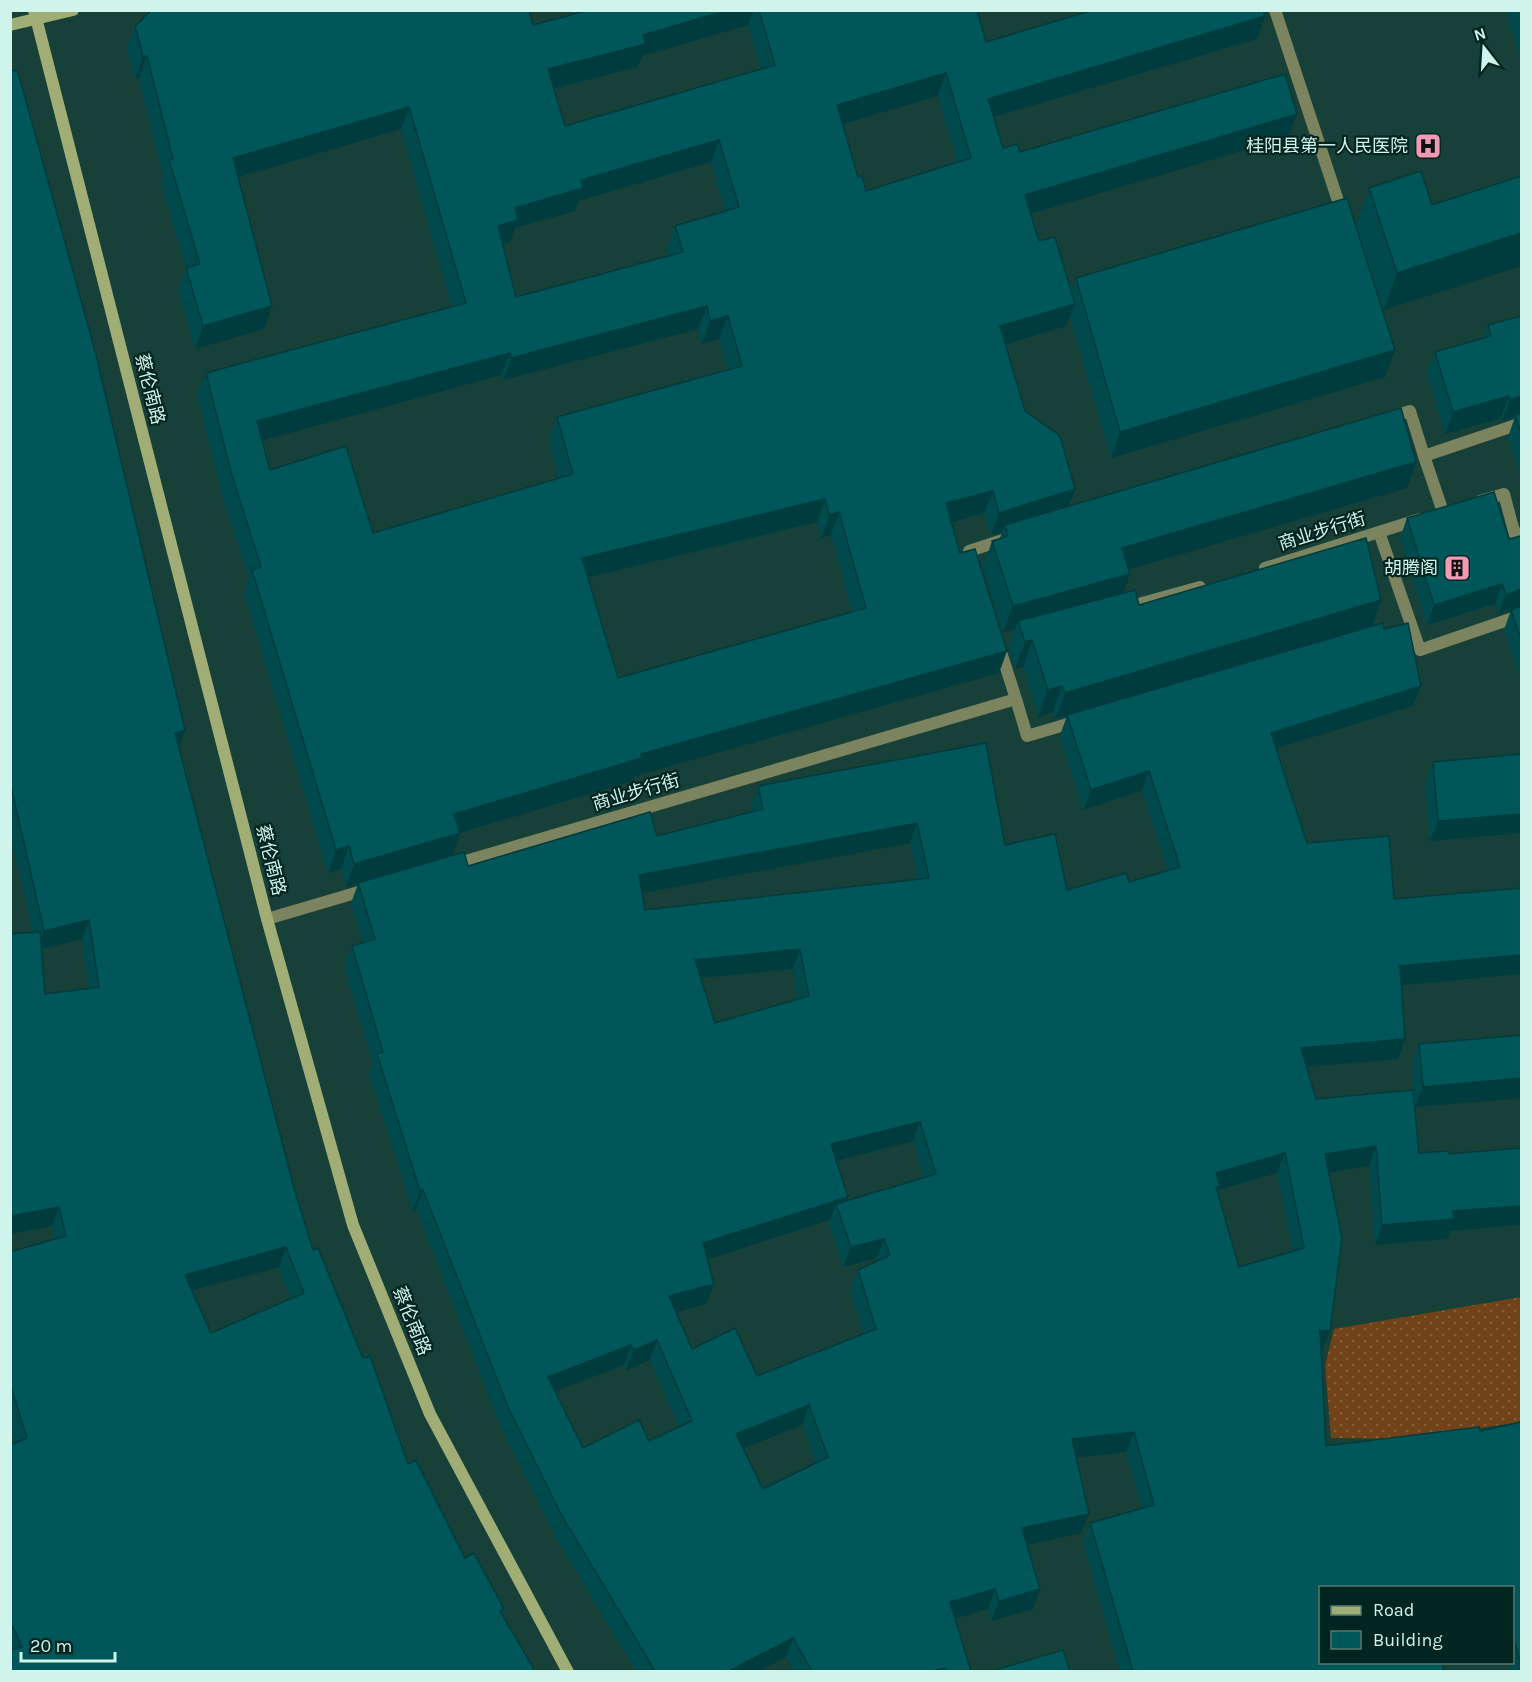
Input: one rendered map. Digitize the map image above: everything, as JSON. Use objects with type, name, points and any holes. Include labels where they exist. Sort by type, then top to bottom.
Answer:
[{"type":"main road","points":[[10,25],[36,15],[73,10]]},
{"type":"main road","name":"蔡伦南路","points":[[36,15],[267,919],[353,1225],[430,1414],[568,1671]]},
{"type":"street","points":[[1275,10],[1347,226]]},
{"type":"street","points":[[1377,422],[1410,411],[1424,456],[1453,509]]},
{"type":"street","points":[[1424,456],[1521,423]]},
{"type":"street","name":"商业步行街","points":[[1257,570],[1504,494],[1518,538]]},
{"type":"street","name":"商业步行街","points":[[1379,532],[1405,625],[1420,650],[1521,615]]},
{"type":"street","points":[[977,574],[969,551],[1015,536]]},
{"type":"street","points":[[1111,612],[1213,584]]},
{"type":"street","points":[[1001,637],[1026,735],[1094,716]]},
{"type":"street","name":"商业步行街","points":[[437,869],[1016,699]]},
{"type":"street","points":[[267,919],[381,885]]},
{"type":"shaded area","points":[[1521,1297],[1521,1422],[1405,1439],[1331,1438],[1325,1366],[1334,1329]]},
{"type":"building","points":[[152,10],[529,10],[533,25],[589,10],[728,10],[643,35],[646,44],[548,69],[565,126],[775,65],[759,10],[977,10],[986,42],[1093,10],[1263,10],[1265,16],[988,99],[1003,148],[1017,144],[1020,152],[1285,74],[1297,114],[1025,195],[1039,241],[1055,237],[1075,304],[1000,326],[1025,411],[1060,436],[1075,489],[999,513],[993,491],[946,503],[960,553],[975,549],[1007,651],[641,754],[642,758],[454,814],[460,833],[354,864],[349,846],[336,850],[252,570],[261,567],[231,472],[206,373],[466,303],[409,107],[233,158],[272,306],[203,326],[186,268],[200,264],[169,160],[173,159],[147,56],[143,57],[135,26]],"holes":[[[946,73],[971,158],[866,191],[862,176],[858,177],[837,105]],[[719,140],[739,207],[675,226],[683,252],[516,297],[498,226],[518,220],[515,208],[583,188],[581,180]],[[707,306],[710,321],[728,316],[742,366],[557,417],[573,474],[373,533],[346,446],[270,470],[257,421],[510,353],[511,358]],[[825,499],[829,515],[839,512],[866,608],[618,678],[582,558]]]},
{"type":"building","points":[[10,69],[18,72],[95,351],[185,730],[175,733],[294,1188],[313,1250],[318,1248],[363,1358],[370,1356],[408,1464],[416,1460],[465,1558],[474,1553],[504,1609],[500,1611],[535,1671],[10,1671],[10,1650],[22,1647],[10,1620],[10,1445],[27,1438],[10,1384],[10,1252],[66,1236],[59,1207],[10,1216],[10,934],[40,932],[45,994],[99,987],[89,920],[44,931],[10,782]],"holes":[[[286,1247],[304,1293],[211,1333],[185,1275]]]},
{"type":"building","points":[[1421,171],[1432,205],[1521,176],[1521,233],[1397,273],[1369,188]]},
{"type":"building","points":[[1347,198],[1395,350],[1120,432],[1076,278]]},
{"type":"building","points":[[1521,316],[1521,396],[1510,400],[1509,396],[1453,412],[1435,352],[1491,336],[1488,325]]},
{"type":"building","points":[[1401,408],[1416,462],[1122,548],[1130,574],[1013,606],[992,541],[1008,536],[1005,525]]},
{"type":"building","points":[[1521,413],[1521,433],[1515,415]]},
{"type":"building","name":"胡腾阁","points":[[1494,492],[1509,539],[1521,537],[1521,589],[1506,595],[1502,584],[1434,605],[1407,518]]},
{"type":"building","points":[[1366,538],[1381,600],[1065,693],[1062,686],[1048,690],[1032,640],[1025,642],[1018,621],[1135,590],[1139,605]]},
{"type":"building","points":[[1521,606],[1521,640],[1511,610]]},
{"type":"building","points":[[1383,623],[1384,629],[1408,623],[1421,686],[1271,733],[1307,843],[1389,836],[1394,899],[1521,888],[1521,955],[1400,966],[1405,1039],[1301,1048],[1316,1099],[1413,1090],[1419,1153],[1448,1151],[1449,1154],[1521,1148],[1521,1206],[1453,1211],[1454,1219],[1382,1225],[1376,1146],[1325,1154],[1342,1238],[1330,1331],[1320,1330],[1326,1446],[1479,1427],[1480,1431],[1521,1422],[1521,1663],[1514,1640],[1514,1586],[1319,1586],[1319,1664],[1442,1664],[1444,1671],[1133,1671],[1090,1523],[1154,1505],[1134,1432],[1072,1439],[1089,1514],[1022,1528],[1040,1589],[999,1601],[995,1589],[950,1602],[971,1671],[946,1671],[945,1668],[932,1671],[812,1671],[793,1638],[729,1671],[655,1671],[562,1516],[508,1407],[423,1190],[420,1191],[377,1054],[383,1052],[352,946],[375,939],[358,883],[464,852],[468,866],[650,812],[657,836],[763,809],[758,786],[986,743],[1005,845],[1055,834],[1067,890],[1126,873],[1129,882],[1180,867],[1149,771],[1091,790],[1067,715]],"holes":[[[917,823],[929,878],[645,910],[639,875]],[[800,949],[809,996],[715,1023],[695,960]],[[920,1122],[936,1174],[836,1204],[851,1247],[884,1239],[890,1255],[858,1270],[876,1329],[757,1376],[735,1328],[692,1349],[669,1296],[714,1284],[703,1243],[848,1197],[831,1144]],[[1285,1153],[1304,1248],[1239,1267],[1216,1187],[1220,1186],[1216,1173]],[[657,1340],[692,1421],[649,1441],[639,1420],[583,1448],[548,1377],[631,1345],[634,1350]],[[809,1405],[828,1457],[763,1489],[736,1434]]]},
{"type":"building","points":[[1521,754],[1521,814],[1438,821],[1433,762]]},
{"type":"building","points":[[1521,1035],[1521,1078],[1423,1087],[1419,1044]]},
{"type":"building","points":[[1063,1650],[1070,1671],[991,1671]]},
{"type":"place","name":"桂阳县第一人民医院","points":[[1428,146]]},
{"type":"place","name":"胡腾阁","points":[[1457,568]]}]
